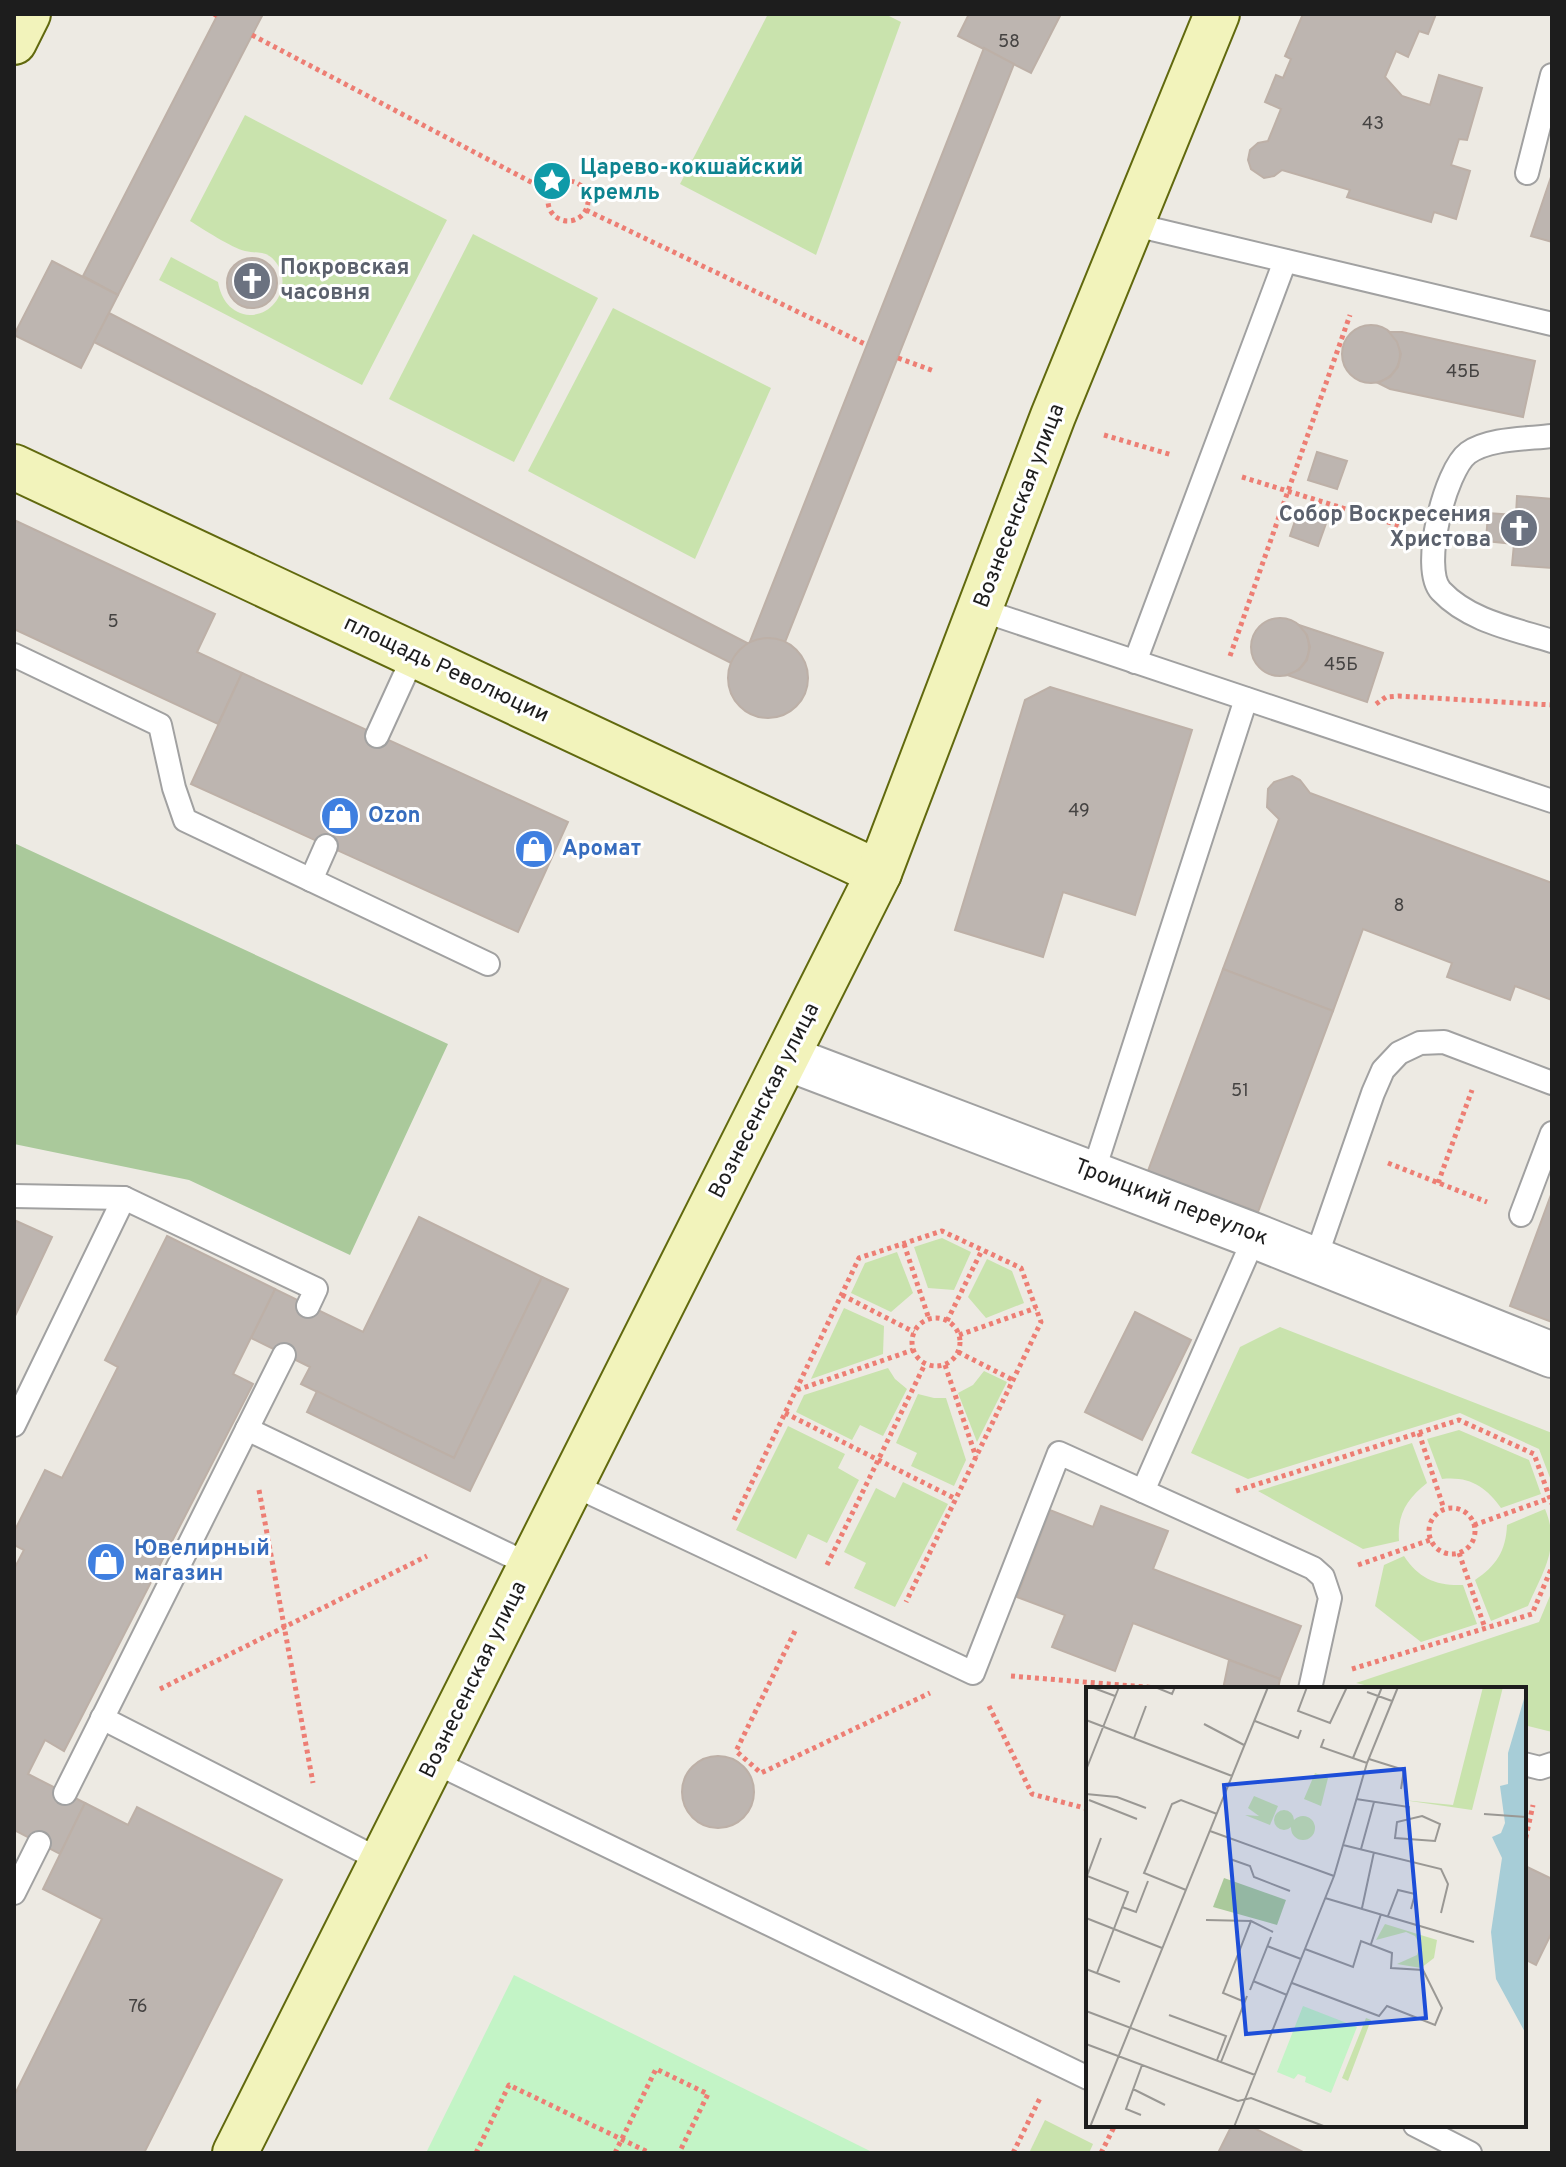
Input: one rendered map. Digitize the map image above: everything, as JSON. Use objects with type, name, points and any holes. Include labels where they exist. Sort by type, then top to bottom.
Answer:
[{"type":"main road","points":[[14,42],[28,14]]},
{"type":"main road","name":"Вознесенская улица","points":[[235,2153],[879,873],[1053,416],[1217,14]]},
{"type":"main road","name":"площадь Революции","points":[[14,467],[879,873]]},
{"type":"street","name":"Троицкий переулок","points":[[787,1058],[1093,1173],[1552,1355]]},
{"type":"lane","points":[[1527,173],[1552,75]]},
{"type":"lane","points":[[1131,224],[1552,324]]},
{"type":"lane","points":[[1135,662],[1285,261]]},
{"type":"lane","points":[[1552,436],[1487,445],[1469,453],[1454,468],[1446,486],[1433,564],[1437,588],[1458,606],[1486,620],[1552,641]]},
{"type":"lane","points":[[981,610],[1552,801]]},
{"type":"lane","points":[[14,655],[160,725],[174,788],[185,820],[488,964]]},
{"type":"lane","points":[[377,736],[414,655]]},
{"type":"lane","points":[[1093,1173],[1246,699]]},
{"type":"lane","points":[[311,880],[326,846]]},
{"type":"lane","points":[[1315,1260],[1383,1070],[1399,1053],[1420,1043],[1444,1042],[1552,1083]]},
{"type":"lane","points":[[1521,1215],[1552,1133]]},
{"type":"lane","points":[[14,1196],[124,1198],[316,1289],[308,1306]]},
{"type":"lane","points":[[14,1425],[124,1198]]},
{"type":"lane","points":[[1143,1491],[1255,1236]]},
{"type":"lane","points":[[65,1793],[284,1355]]},
{"type":"lane","points":[[247,1429],[530,1565]]},
{"type":"lane","points":[[571,1484],[973,1673],[1059,1453],[1313,1568],[1323,1577],[1330,1598],[1311,1685]]},
{"type":"lane","points":[[102,1718],[382,1861]]},
{"type":"lane","points":[[434,1762],[1086,2077]]},
{"type":"lane","points":[[1526,1764],[1540,1768],[1552,1764]]},
{"type":"lane","points":[[14,1891],[39,1843]]},
{"type":"lane","points":[[1419,2127],[1470,2153]]},
{"type":"path","points":[[252,35],[550,192]]},
{"type":"path","points":[[574,182],[585,190],[586,210],[577,220],[559,220],[550,210],[550,192],[560,183],[574,182]]},
{"type":"path","points":[[586,210],[867,345]]},
{"type":"path","points":[[1219,690],[1362,280]]},
{"type":"path","points":[[898,358],[934,371]]},
{"type":"path","points":[[1104,435],[1436,536]]},
{"type":"path","points":[[1365,738],[1375,705],[1386,697],[1552,705]]},
{"type":"path","points":[[1438,1183],[1484,1057]]},
{"type":"path","points":[[1354,1150],[1521,1215]]},
{"type":"path","points":[[718,1554],[859,1258],[942,1231],[1021,1268],[1041,1322],[891,1634]]},
{"type":"path","points":[[904,1244],[929,1319]]},
{"type":"path","points":[[947,1321],[982,1250]]},
{"type":"path","points":[[842,1295],[914,1332]]},
{"type":"path","points":[[959,1335],[1036,1308]]},
{"type":"path","points":[[929,1319],[947,1321],[959,1335],[958,1352],[954,1360],[945,1365],[936,1367],[925,1364],[913,1350],[914,1332],[929,1319]]},
{"type":"path","points":[[796,1390],[913,1350]]},
{"type":"path","points":[[958,1352],[1013,1380]]},
{"type":"path","points":[[925,1364],[736,1751],[761,1773],[973,1673],[1145,1687]]},
{"type":"path","points":[[945,1365],[976,1457]]},
{"type":"path","points":[[785,1413],[956,1499]]},
{"type":"path","points":[[1182,1509],[1459,1420],[1534,1454],[1551,1501],[1474,1525]]},
{"type":"path","points":[[247,1429],[322,1831]]},
{"type":"path","points":[[1419,1433],[1444,1509]]},
{"type":"path","points":[[1444,1509],[1460,1509],[1467,1513],[1474,1525],[1474,1540],[1459,1553],[1445,1553],[1430,1540],[1430,1524],[1444,1509]]},
{"type":"path","points":[[102,1718],[468,1535]]},
{"type":"path","points":[[1323,1577],[1430,1540]]},
{"type":"path","points":[[1459,1553],[1485,1628]]},
{"type":"path","points":[[1311,1685],[1532,1614],[1552,1567]]},
{"type":"path","points":[[973,1673],[1032,1794],[1086,1808]]},
{"type":"path","points":[[1013,2153],[1057,2063]]},
{"type":"path","points":[[615,2153],[656,2069],[708,2094],[679,2153]]},
{"type":"path","points":[[476,2153],[509,2085],[650,2153]]},
{"type":"path","points":[[1101,2153],[1114,2127]]},
{"type":"green space","points":[[768,14],[885,14],[901,22],[816,255],[680,184]]},
{"type":"green space","points":[[245,115],[447,220],[362,385],[159,280],[171,257],[218,282],[228,304],[237,312],[250,315],[260,313],[275,303],[280,295],[280,268],[271,257],[239,249],[190,221]]},
{"type":"green space","points":[[473,234],[598,298],[514,462],[389,399]]},
{"type":"green space","points":[[613,308],[771,388],[695,559],[528,471]]},
{"type":"green space","points":[[14,843],[448,1044],[350,1255],[189,1180],[14,1144]]},
{"type":"green space","points":[[942,1238],[971,1252],[954,1290],[928,1288],[914,1247]]},
{"type":"green space","points":[[897,1252],[913,1293],[891,1312],[851,1293],[865,1263]]},
{"type":"green space","points":[[987,1259],[1012,1271],[1024,1303],[986,1318],[968,1297]]},
{"type":"green space","points":[[844,1308],[884,1326],[883,1354],[811,1379]]},
{"type":"green space","points":[[1280,1327],[1552,1433],[1552,1483],[1539,1449],[1460,1413],[1248,1479],[1191,1453],[1240,1347]]},
{"type":"green space","points":[[888,1368],[907,1389],[883,1436],[860,1425],[852,1440],[796,1412],[804,1395]]},
{"type":"green space","points":[[984,1371],[1007,1382],[977,1442],[958,1393],[973,1385]]},
{"type":"green space","points":[[918,1394],[946,1398],[966,1460],[954,1486],[911,1466],[917,1453],[896,1443]]},
{"type":"green space","points":[[788,1426],[845,1454],[838,1468],[859,1480],[827,1543],[808,1534],[796,1559],[736,1530]]},
{"type":"green space","points":[[1459,1430],[1529,1460],[1541,1494],[1501,1508],[1476,1484],[1461,1479],[1442,1479],[1427,1439]]},
{"type":"green space","points":[[1412,1443],[1427,1483],[1405,1508],[1399,1541],[1363,1549],[1258,1491]]},
{"type":"green space","points":[[903,1482],[948,1504],[895,1607],[854,1588],[866,1563],[844,1552],[876,1488],[895,1498]]},
{"type":"green space","points":[[1545,1509],[1551,1547],[1528,1606],[1491,1621],[1475,1580],[1498,1557],[1505,1543],[1507,1525]]},
{"type":"green space","points":[[1404,1556],[1429,1580],[1463,1585],[1477,1624],[1421,1642],[1375,1606],[1384,1565]]},
{"type":"green space","points":[[1552,1591],[1552,1732],[1526,1726],[1526,1687],[1373,1687],[1356,1683],[1539,1622]]},
{"type":"green space","points":[[514,1975],[874,2153],[426,2153]]},
{"type":"green space","points":[[1045,2120],[1093,2144],[1089,2153],[1029,2153]]},
{"type":"building","points":[[218,14],[263,14],[118,295],[83,276]]},
{"type":"building","points":[[969,14],[1061,14],[1031,73],[958,36]]},
{"type":"building","points":[[1303,14],[1436,14],[1428,34],[1419,31],[1408,57],[1396,51],[1385,77],[1402,96],[1430,105],[1439,75],[1482,88],[1467,140],[1459,139],[1451,165],[1470,171],[1456,219],[1434,212],[1431,222],[1347,197],[1350,190],[1282,170],[1264,178],[1251,169],[1248,160],[1250,150],[1258,143],[1268,141],[1281,109],[1265,102],[1276,75],[1283,78],[1291,59],[1285,56]]},
{"type":"building","points":[[984,48],[1014,64],[785,642],[766,638],[749,644]]},
{"type":"building","points":[[1552,174],[1552,242],[1531,236]]},
{"type":"building","name":"Покровская часовня","points":[[252,258],[269,266],[277,283],[269,300],[252,308],[235,300],[227,283],[235,266]]},
{"type":"building","points":[[52,261],[118,295],[81,368],[14,335]]},
{"type":"building","points":[[109,313],[749,644],[739,651],[731,663],[94,342]]},
{"type":"building","points":[[1371,325],[1391,334],[1400,354],[1391,374],[1371,383],[1351,374],[1342,354],[1351,334]]},
{"type":"building","points":[[1389,332],[1402,332],[1535,361],[1523,417],[1390,389],[1378,383],[1390,377],[1398,367],[1401,354]]},
{"type":"building","points":[[1317,452],[1347,461],[1337,489],[1308,480]]},
{"type":"building","name":"Собор Воскресения Христова","points":[[1517,496],[1552,499],[1552,568],[1512,565],[1514,544],[1486,541],[1488,513],[1516,515]]},
{"type":"building","points":[[1299,509],[1328,518],[1318,546],[1290,536]]},
{"type":"building","points":[[14,520],[215,614],[197,652],[242,673],[218,724],[14,629]]},
{"type":"building","points":[[1280,618],[1300,627],[1309,647],[1300,667],[1280,676],[1260,667],[1251,647],[1260,627]]},
{"type":"building","points":[[1299,625],[1383,653],[1367,702],[1287,675],[1299,670],[1307,660],[1310,647],[1307,635]]},
{"type":"building","points":[[768,638],[783,641],[796,650],[805,663],[808,678],[805,693],[796,706],[783,715],[768,718],[753,715],[740,706],[731,693],[728,678],[731,663],[740,650],[753,641]]},
{"type":"building","points":[[242,673],[568,822],[518,932],[191,784]]},
{"type":"building","points":[[1050,687],[1192,730],[1135,915],[1063,892],[1043,957],[955,930],[1025,700]]},
{"type":"building","points":[[1292,776],[1300,780],[1310,793],[1552,883],[1552,1000],[1515,986],[1510,1000],[1447,977],[1452,963],[1363,929],[1333,1011],[1223,969],[1279,819],[1267,807],[1268,789],[1274,782]]},
{"type":"building","points":[[1223,969],[1333,1011],[1258,1212],[1148,1171]]},
{"type":"building","points":[[1552,1192],[1552,1322],[1510,1306]]},
{"type":"building","points":[[419,1217],[542,1277],[454,1458],[301,1384],[310,1367],[251,1338],[275,1289],[363,1332]]},
{"type":"building","points":[[14,1220],[52,1237],[14,1318]]},
{"type":"building","points":[[167,1236],[275,1289],[233,1374],[253,1384],[64,1751],[45,1740],[28,1774],[85,1803],[60,1854],[14,1830],[14,1569],[24,1550],[14,1545],[14,1532],[45,1470],[62,1478],[118,1367],[105,1360]]},
{"type":"building","points":[[542,1277],[568,1289],[470,1491],[307,1412],[317,1391],[454,1458]]},
{"type":"building","points":[[1135,1312],[1191,1340],[1142,1440],[1085,1412]]},
{"type":"building","points":[[1101,1506],[1168,1531],[1153,1569],[1301,1626],[1280,1679],[1133,1623],[1115,1671],[1052,1647],[1065,1615],[1017,1597],[1050,1510],[1093,1527]]},
{"type":"building","points":[[1229,1660],[1280,1679],[1278,1687],[1223,1687]]},
{"type":"building","points":[[718,1756],[738,1762],[748,1772],[754,1792],[748,1812],[738,1822],[718,1828],[698,1822],[688,1812],[682,1792],[688,1772],[698,1762]]},
{"type":"building","points":[[85,1803],[128,1825],[137,1807],[282,1880],[144,2153],[14,2153],[14,2096],[102,1919],[43,1889]]},
{"type":"building","points":[[1526,1866],[1552,1879],[1552,1932],[1536,1965],[1526,1960]]},
{"type":"building","points":[[1231,2127],[1252,2127],[1305,2153],[1218,2153]]},
{"type":"place","name":"Царево-кокшайский кремль","points":[[552,181]]},
{"type":"place","name":"Покровская часовня","points":[[252,281]]},
{"type":"place","name":"Собор Воскресения Христова","points":[[1519,528]]},
{"type":"place","name":"Ozon","points":[[340,816]]},
{"type":"place","name":"Аромат","points":[[534,849]]},
{"type":"place","name":"Ювелирный магазин","points":[[106,1562]]}]
